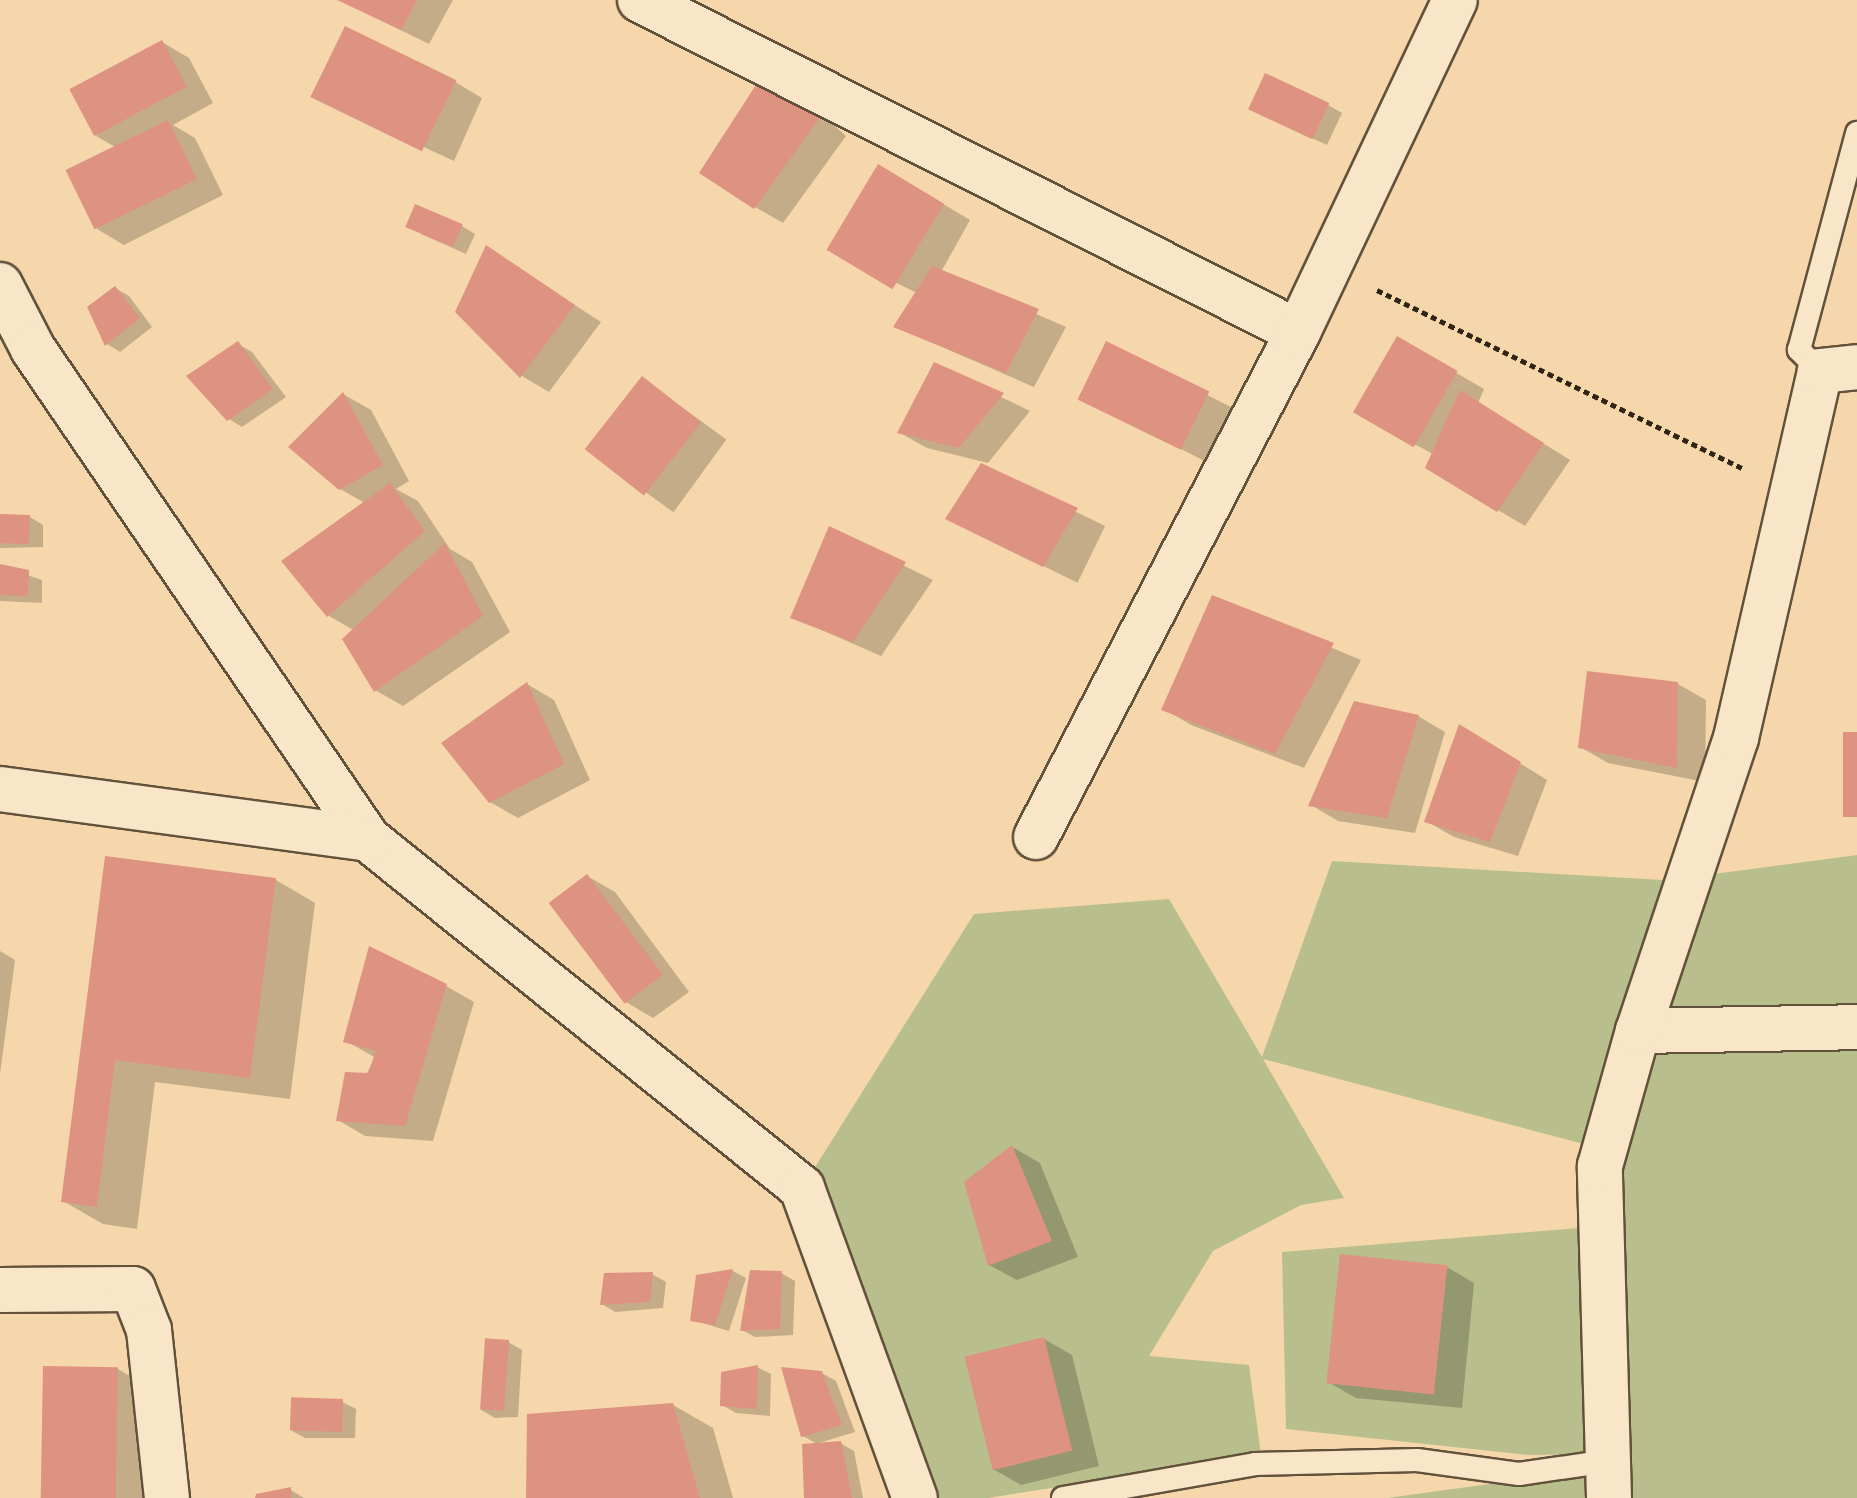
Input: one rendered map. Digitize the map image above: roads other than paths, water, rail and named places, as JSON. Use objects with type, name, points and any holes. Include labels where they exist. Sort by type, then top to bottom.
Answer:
[{"type":"street","points":[[640,0],[1298,332]]},
{"type":"street","points":[[1036,837],[1298,332],[1455,0]]},
{"type":"street","points":[[0,285],[33,349],[368,839],[802,1188],[915,1498]]},
{"type":"street","points":[[1608,1479],[1600,1166],[1638,1031],[1736,738],[1793,493],[1838,369]]},
{"type":"street","points":[[0,789],[368,839]]},
{"type":"street","points":[[1638,1031],[1857,1027]]},
{"type":"street","points":[[0,1290],[133,1289],[149,1330],[167,1498]]},
{"type":"lane","points":[[1838,369],[1799,350],[1857,133]]},
{"type":"lane","points":[[1063,1498],[1255,1464],[1417,1460],[1519,1474],[1608,1479]]}]
